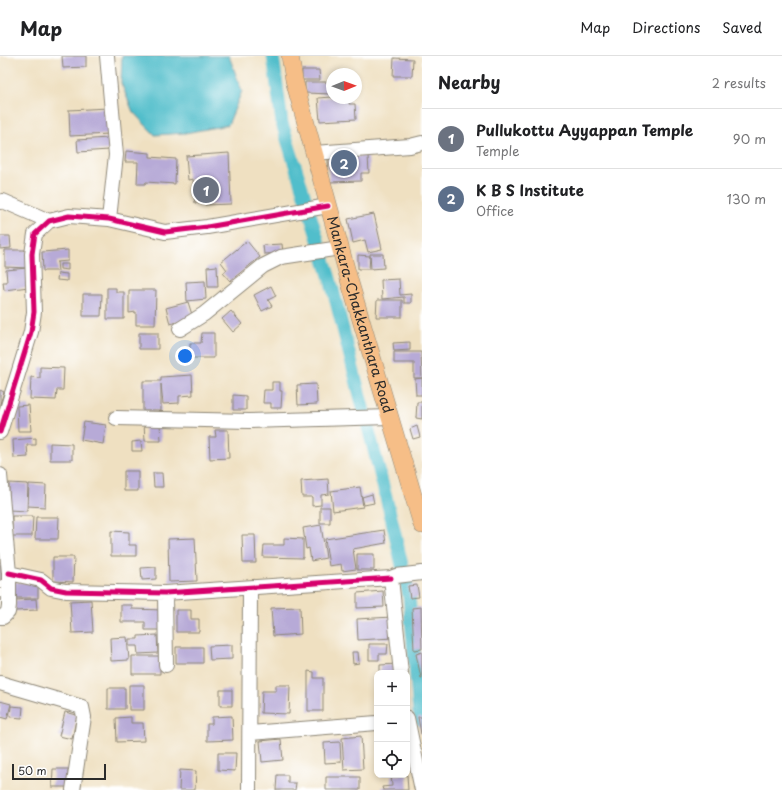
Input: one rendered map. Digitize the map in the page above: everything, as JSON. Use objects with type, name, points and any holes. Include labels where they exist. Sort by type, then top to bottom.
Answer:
[{"type":"main road","name":"Mankara-Chakkanthara Road","points":[[290,56],[294,80],[314,153],[326,207],[340,248],[422,525]]},
{"type":"street","points":[[107,56],[116,155],[109,219]]},
{"type":"street","points":[[314,153],[410,146],[422,143]]},
{"type":"street","points":[[0,202],[3,201],[49,221]]},
{"type":"street","points":[[0,432],[31,332],[34,312],[32,254],[35,234],[49,221],[69,216],[109,219],[164,232],[206,227],[326,207]]},
{"type":"street","points":[[180,329],[204,314],[263,266],[282,257],[340,248]]},
{"type":"street","points":[[116,418],[250,421],[390,417]]},
{"type":"street","points":[[0,475],[9,573],[8,612],[4,617],[0,617]]},
{"type":"street","points":[[9,573],[41,580],[51,588],[66,591],[165,593],[250,588],[416,574]]},
{"type":"street","points":[[393,577],[401,670]]},
{"type":"street","points":[[249,790],[250,588]]},
{"type":"street","points":[[165,593],[166,665]]},
{"type":"street","points":[[0,683],[82,707],[84,717],[73,790]]},
{"type":"street","points":[[250,733],[374,723]]},
{"type":"street","points":[[410,732],[422,790]]},
{"type":"water","points":[[122,56],[229,56],[242,91],[228,125],[185,133],[155,135],[133,112],[121,83]]},
{"type":"building","points":[[62,56],[86,56],[86,67],[63,68]]},
{"type":"building","points":[[394,58],[413,59],[412,76],[393,76]]},
{"type":"building","points":[[302,70],[319,70],[320,80],[302,80]]},
{"type":"building","points":[[305,82],[326,82],[326,94],[305,93]]},
{"type":"building","points":[[326,97],[326,104],[355,104],[356,119],[320,121],[318,98]]},
{"type":"building","points":[[108,108],[109,134],[70,136],[69,110]]},
{"type":"building","points":[[108,138],[109,150],[78,152],[77,140]]},
{"type":"building","points":[[126,151],[150,153],[150,157],[176,159],[175,184],[146,182],[145,184],[137,184],[138,162],[125,162]]},
{"type":"building","points":[[229,153],[231,204],[205,205],[205,203],[195,203],[193,179],[188,180],[186,156]]},
{"type":"building","points":[[368,156],[369,173],[361,173],[361,181],[329,182],[328,157]]},
{"type":"building","points":[[374,214],[382,249],[368,252],[365,240],[353,243],[348,219]]},
{"type":"building","points":[[0,236],[10,236],[11,248],[0,249]]},
{"type":"building","points":[[247,241],[260,257],[230,281],[223,273],[227,270],[221,262]]},
{"type":"building","points":[[282,244],[283,253],[264,254],[263,245]]},
{"type":"building","points":[[5,250],[28,250],[27,268],[5,267]]},
{"type":"building","points":[[68,250],[68,261],[57,262],[58,271],[43,271],[42,252]]},
{"type":"building","points":[[370,254],[383,254],[384,268],[371,269]]},
{"type":"building","points":[[358,255],[370,256],[369,269],[358,269]]},
{"type":"building","points":[[60,264],[68,264],[68,270],[60,269]]},
{"type":"building","points":[[217,266],[218,287],[208,287],[207,267]]},
{"type":"building","points":[[27,268],[29,287],[4,290],[3,282],[7,282],[6,270]]},
{"type":"building","points":[[58,273],[67,274],[67,281],[57,280]]},
{"type":"building","points":[[399,279],[400,295],[411,294],[411,303],[404,303],[404,297],[382,299],[381,280]]},
{"type":"building","points":[[205,281],[206,299],[187,301],[186,282]]},
{"type":"building","points":[[271,286],[276,296],[268,300],[272,306],[262,311],[254,295]]},
{"type":"building","points":[[107,288],[116,288],[116,292],[124,292],[124,319],[107,319]]},
{"type":"building","points":[[129,290],[156,290],[155,325],[136,325],[136,312],[129,313]]},
{"type":"building","points":[[83,294],[102,294],[101,316],[83,316]]},
{"type":"building","points":[[377,300],[402,300],[402,317],[376,317]]},
{"type":"building","points":[[188,302],[193,318],[170,324],[166,308]]},
{"type":"building","points":[[231,311],[242,324],[233,332],[222,319]]},
{"type":"building","points":[[139,333],[158,333],[158,349],[139,349]]},
{"type":"building","points":[[202,333],[214,333],[214,358],[190,358],[190,343],[201,343]]},
{"type":"building","points":[[410,342],[410,350],[394,351],[393,343]]},
{"type":"building","points":[[394,352],[421,352],[422,378],[414,378],[414,363],[394,363]]},
{"type":"building","points":[[40,367],[64,368],[63,390],[57,390],[56,400],[30,399],[31,377],[40,378]]},
{"type":"building","points":[[192,375],[193,395],[179,396],[179,403],[163,404],[161,384],[161,411],[143,411],[143,381],[161,381],[161,377]]},
{"type":"building","points":[[422,378],[422,395],[416,395],[415,379]]},
{"type":"building","points":[[272,382],[280,382],[280,391],[282,391],[281,408],[271,408],[271,403],[263,403],[264,390],[272,390]]},
{"type":"building","points":[[316,384],[317,404],[298,405],[297,385]]},
{"type":"building","points":[[0,390],[4,392],[0,404]]},
{"type":"building","points":[[233,395],[246,396],[246,410],[233,410]]},
{"type":"building","points":[[417,402],[422,402],[422,419],[416,418]]},
{"type":"building","points":[[29,405],[31,431],[18,431],[17,406]]},
{"type":"building","points":[[84,422],[106,425],[103,444],[81,440]]},
{"type":"building","points":[[144,423],[160,423],[161,441],[145,441]]},
{"type":"building","points":[[417,426],[420,437],[413,439],[410,429]]},
{"type":"building","points":[[215,430],[228,430],[229,458],[210,459],[209,437],[216,437]]},
{"type":"building","points":[[36,438],[36,445],[27,445],[28,457],[14,458],[13,440]]},
{"type":"building","points":[[141,441],[142,451],[132,451],[132,442]]},
{"type":"building","points":[[50,443],[72,444],[72,460],[50,460]]},
{"type":"building","points":[[124,471],[138,471],[138,491],[124,491]]},
{"type":"building","points":[[153,473],[162,473],[163,487],[154,487]]},
{"type":"building","points":[[328,479],[329,494],[321,495],[321,505],[312,506],[312,497],[302,497],[301,481]]},
{"type":"building","points":[[9,483],[28,484],[27,511],[9,510]]},
{"type":"building","points":[[29,484],[46,485],[45,507],[28,506]]},
{"type":"building","points":[[360,487],[363,507],[333,511],[331,491]]},
{"type":"building","points":[[372,494],[374,503],[364,505],[362,497]]},
{"type":"building","points":[[320,507],[330,507],[330,523],[320,523]]},
{"type":"building","points":[[12,516],[33,516],[32,536],[12,536]]},
{"type":"building","points":[[36,517],[59,517],[58,539],[35,539]]},
{"type":"building","points":[[321,525],[326,558],[311,561],[309,548],[306,549],[303,528]]},
{"type":"building","points":[[384,530],[386,543],[353,549],[356,569],[342,571],[341,564],[329,566],[325,539]]},
{"type":"building","points":[[111,531],[129,532],[129,545],[136,545],[136,556],[111,556]]},
{"type":"building","points":[[242,535],[255,535],[256,563],[243,563]]},
{"type":"building","points":[[195,538],[197,581],[169,582],[168,539]]},
{"type":"building","points":[[284,538],[303,539],[303,558],[263,557],[264,545],[284,545]]},
{"type":"building","points":[[357,554],[374,554],[374,570],[357,570]]},
{"type":"building","points":[[53,557],[74,557],[73,582],[53,581]]},
{"type":"building","points":[[0,565],[2,565],[2,580],[0,580]]},
{"type":"building","points":[[156,567],[156,579],[142,580],[141,568]]},
{"type":"building","points":[[14,582],[38,583],[38,598],[14,598]]},
{"type":"building","points":[[417,585],[419,597],[410,598],[408,586]]},
{"type":"building","points":[[383,591],[384,607],[357,608],[357,593]]},
{"type":"building","points":[[36,599],[37,610],[15,611],[15,600]]},
{"type":"building","points":[[91,600],[93,632],[72,633],[70,601]]},
{"type":"building","points":[[121,605],[132,605],[132,609],[163,610],[163,630],[145,630],[145,622],[121,622]]},
{"type":"building","points":[[300,607],[301,634],[273,636],[271,608]]},
{"type":"building","points":[[421,607],[422,649],[414,650],[412,608]]},
{"type":"building","points":[[176,610],[191,610],[191,619],[199,619],[199,632],[176,632]]},
{"type":"building","points":[[392,617],[393,638],[358,640],[357,619]]},
{"type":"building","points":[[157,635],[158,653],[138,654],[137,646],[129,646],[129,639],[138,639],[138,636]]},
{"type":"building","points":[[127,637],[129,660],[111,661],[110,638]]},
{"type":"building","points":[[369,644],[388,644],[387,654],[379,654],[379,660],[369,660]]},
{"type":"building","points":[[232,645],[232,659],[210,660],[209,646]]},
{"type":"building","points":[[176,647],[203,647],[203,663],[176,663]]},
{"type":"building","points":[[352,652],[358,652],[359,663],[353,664]]},
{"type":"building","points":[[422,652],[422,678],[421,678],[416,654]]},
{"type":"building","points":[[132,656],[160,656],[160,674],[132,674]]},
{"type":"building","points":[[397,664],[397,670],[380,670],[380,665]]},
{"type":"building","points":[[308,671],[314,672],[314,678],[323,678],[323,711],[308,711]]},
{"type":"building","points":[[129,685],[144,685],[144,710],[129,710]]},
{"type":"building","points":[[276,685],[290,685],[289,714],[261,713],[262,691],[276,691]]},
{"type":"building","points":[[108,688],[125,688],[125,709],[108,709]]},
{"type":"building","points":[[220,690],[232,690],[232,706],[220,706]]},
{"type":"building","points":[[0,701],[11,704],[7,719],[0,717]]},
{"type":"building","points":[[11,706],[23,707],[22,718],[10,717]]},
{"type":"building","points":[[65,712],[77,715],[72,739],[59,736]]},
{"type":"building","points":[[232,716],[233,740],[207,741],[207,724],[212,724],[212,717]]},
{"type":"building","points":[[131,717],[131,723],[143,723],[144,741],[117,742],[116,718]]},
{"type":"building","points":[[418,717],[422,717],[422,734],[421,734]]},
{"type":"building","points":[[361,736],[363,769],[344,770],[342,738]]},
{"type":"building","points":[[281,739],[283,760],[262,762],[260,741]]},
{"type":"building","points":[[340,742],[341,762],[325,763],[324,743]]},
{"type":"building","points":[[218,753],[236,753],[235,771],[218,770]]},
{"type":"building","points":[[53,769],[68,769],[68,787],[52,787]]},
{"type":"building","points":[[180,770],[196,771],[195,790],[179,790]]},
{"type":"building","points":[[277,775],[288,775],[288,783],[296,783],[295,790],[276,790]]},
{"type":"building","points":[[326,777],[360,777],[360,790],[326,790]]},
{"type":"building","points":[[391,778],[407,778],[408,790],[383,790],[382,787],[392,786]]},
{"type":"waterway","points":[[273,56],[282,123],[331,282],[392,521],[409,596],[419,712],[422,720]]},
{"type":"cycle path","points":[[0,432],[31,332],[34,312],[32,254],[35,234],[49,221],[69,216],[109,219],[165,232],[207,227],[328,206]]},
{"type":"cycle path","points":[[9,573],[41,580],[51,588],[66,591],[165,593],[391,578]]},
{"type":"place","name":"K B S Institute","points":[[344,163]]},
{"type":"place","name":"Pullukottu Ayyappan Temple","points":[[206,190]]}]
